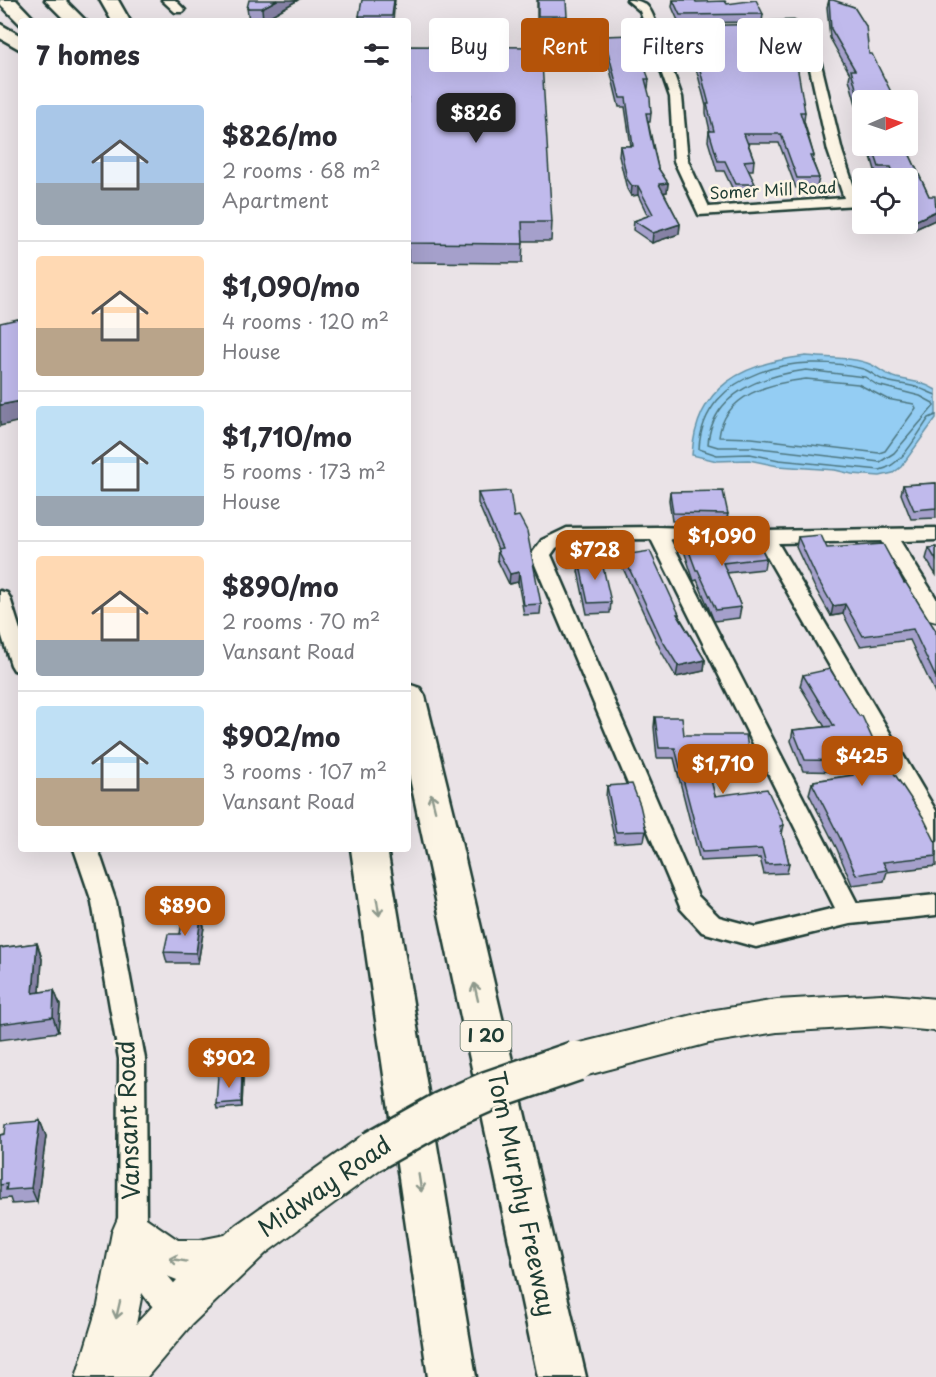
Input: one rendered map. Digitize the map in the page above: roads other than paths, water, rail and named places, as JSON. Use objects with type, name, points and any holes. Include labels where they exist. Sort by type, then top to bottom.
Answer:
[{"type":"highway","points":[[6,0],[24,18]]},
{"type":"highway","points":[[54,0],[74,18]]},
{"type":"highway","points":[[109,0],[118,18]]},
{"type":"highway","points":[[0,30],[18,42]]},
{"type":"highway","name":"Tom Murphy Freeway","points":[[411,709],[562,1377]]},
{"type":"highway","points":[[369,852],[452,1377]]},
{"type":"street","points":[[168,0],[179,10]]},
{"type":"street","name":"Somer Mill Road","points":[[633,0],[645,10],[648,18]]},
{"type":"street","name":"Somer Mill Road","points":[[794,26],[815,64],[835,152],[852,202],[704,212],[681,161],[676,97],[652,30],[794,26]]},
{"type":"street","points":[[657,533],[850,914]]},
{"type":"street","points":[[936,534],[765,537],[657,533],[567,534],[549,544],[541,555],[689,902],[711,925],[756,937],[850,914],[936,905]]},
{"type":"street","points":[[887,535],[936,614]]},
{"type":"street","points":[[765,537],[936,831]]},
{"type":"street","points":[[0,598],[18,655]]},
{"type":"street","name":"Vansant Road","points":[[87,852],[104,902],[132,1059],[132,1232],[137,1255],[145,1274],[155,1289],[177,1309]]},
{"type":"street","name":"Midway Road","points":[[118,1377],[177,1309],[233,1254],[303,1199],[373,1151],[444,1111],[489,1091],[576,1061],[676,1035],[777,1016],[881,1010],[936,1015]]},
{"type":"street","points":[[132,1232],[159,1254],[174,1261],[195,1262],[233,1254]]},
{"type":"street","points":[[98,1377],[124,1287],[132,1232]]},
{"type":"water","points":[[806,356],[865,362],[892,377],[922,383],[936,390],[936,418],[901,467],[893,473],[880,476],[778,466],[749,460],[717,461],[692,455],[696,431],[703,411],[713,395],[727,382],[763,365]]}]
